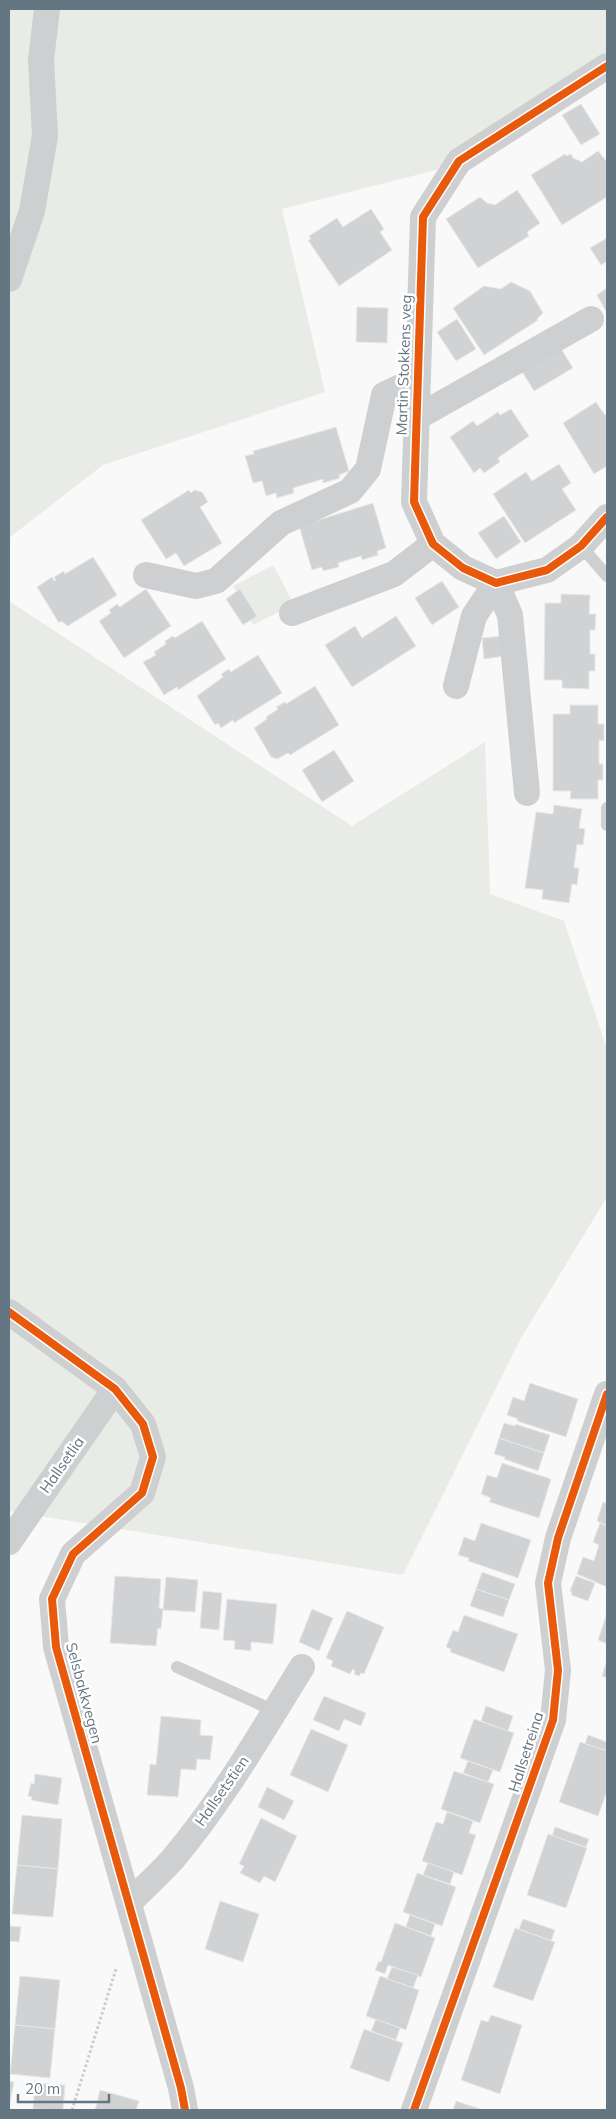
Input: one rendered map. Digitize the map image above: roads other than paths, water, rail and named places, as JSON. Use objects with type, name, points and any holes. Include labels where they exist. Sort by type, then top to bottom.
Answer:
[{"type":"street","points":[[9,280],[32,211],[46,136],[41,60],[46,9]]},
{"type":"street","name":"Martin Stokkens veg","points":[[496,583],[463,568],[433,544],[414,502],[423,217],[459,161],[607,66]]},
{"type":"street","name":"Martin Stokkens veg","points":[[416,418],[591,319]]},
{"type":"street","name":"Martin Stokkens veg","points":[[146,575],[196,586],[216,581],[281,523],[350,491],[368,469],[384,395],[417,379]]},
{"type":"street","points":[[456,686],[474,616],[496,583],[547,570],[581,546],[607,516]]},
{"type":"street","points":[[292,612],[394,574],[433,544]]},
{"type":"street","points":[[496,583],[510,615],[527,794]]},
{"type":"street","name":"Selsbakkvegen","points":[[9,1312],[115,1389],[143,1424],[153,1457],[142,1493],[72,1554],[52,1599],[56,1647],[181,2088],[185,2110]]},
{"type":"street","name":"Hallsetlia","points":[[9,1542],[115,1389]]},
{"type":"street","name":"Hallsetreina","points":[[414,2110],[553,1720],[558,1670],[548,1583],[558,1538],[607,1394]]},
{"type":"street","name":"Hallsetstien","points":[[129,1903],[171,1860],[238,1771],[302,1667]]},
{"type":"lane","points":[[581,546],[607,576]]},
{"type":"lane","points":[[607,808],[607,825]]},
{"type":"lane","points":[[177,1667],[275,1711]]}]
